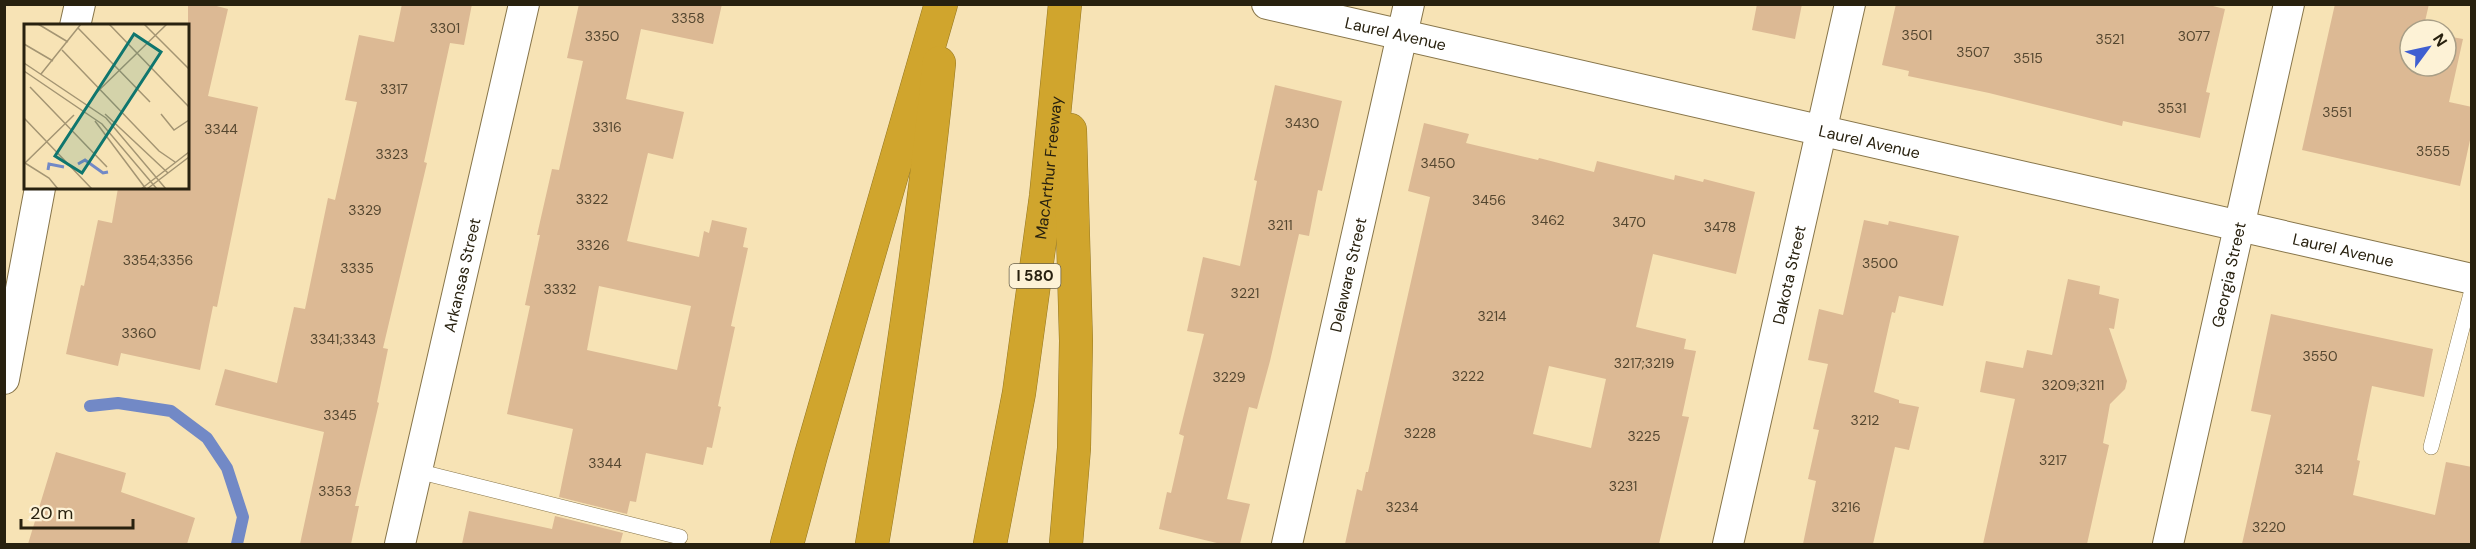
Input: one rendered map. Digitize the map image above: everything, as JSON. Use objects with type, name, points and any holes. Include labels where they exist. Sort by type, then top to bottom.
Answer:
[{"type":"highway","points":[[787,544],[940,4]]},
{"type":"highway","points":[[872,544],[901,374],[928,170],[945,4]]},
{"type":"highway","points":[[1066,4],[1076,342],[1074,448],[1066,544]]},
{"type":"highway","name":"MacArthur Freeway","points":[[990,544],[1019,393],[1046,196],[1066,4]]},
{"type":"street","points":[[75,24],[80,4]]},
{"type":"street","name":"Arkansas Street","points":[[400,544],[524,4]]},
{"type":"street","name":"Laurel Avenue","points":[[1267,4],[2472,279]]},
{"type":"street","name":"Delaware Street","points":[[1287,544],[1409,4]]},
{"type":"street","name":"Dakota Street","points":[[1728,544],[1850,4]]},
{"type":"street","name":"Georgia Street","points":[[2168,544],[2289,4]]},
{"type":"street","points":[[4,379],[40,189]]},
{"type":"lane","points":[[2431,447],[2472,291]]},
{"type":"lane","points":[[417,471],[680,537]]},
{"type":"building","points":[[188,4],[209,4],[228,9],[208,96],[258,107],[217,307],[213,306],[200,370],[121,353],[118,366],[66,354],[98,220],[112,223],[118,189],[189,189]]},
{"type":"building","points":[[402,4],[472,4],[464,45],[450,43],[424,162],[427,163],[383,348],[388,349],[377,402],[379,403],[355,506],[359,506],[351,544],[300,544],[324,432],[215,405],[225,369],[277,383],[294,307],[305,309],[328,198],[335,200],[357,102],[345,100],[359,35],[394,42]]},
{"type":"building","points":[[579,4],[722,4],[713,44],[641,29],[626,99],[684,112],[673,159],[648,153],[627,241],[699,257],[704,231],[709,233],[712,220],[747,228],[743,247],[748,248],[731,326],[735,327],[718,406],[721,407],[712,448],[707,447],[703,465],[646,453],[636,502],[630,501],[627,514],[559,497],[573,429],[507,414],[530,306],[525,305],[540,235],[537,235],[552,169],[559,170],[583,61],[567,58]],"holes":[[[599,286],[691,306],[677,370],[587,350]]]},
{"type":"building","points":[[1757,4],[1802,4],[1795,39],[1752,30]]},
{"type":"building","points":[[1896,4],[2205,4],[2225,9],[2206,92],[2210,93],[2200,138],[2123,121],[2122,126],[1989,93],[1908,76],[1909,71],[1882,65]]},
{"type":"building","points":[[2335,4],[2429,4],[2426,18],[2398,18],[2398,78],[2454,78],[2449,102],[2472,107],[2472,131],[2460,186],[2302,150]]},
{"type":"building","points":[[2458,38],[2463,39],[2458,62]]},
{"type":"building","points":[[1275,85],[1342,101],[1322,191],[1318,190],[1309,236],[1299,234],[1257,409],[1249,407],[1227,499],[1250,504],[1240,544],[1221,544],[1159,529],[1167,492],[1171,493],[1184,436],[1179,434],[1204,334],[1187,331],[1203,257],[1240,266],[1257,181],[1254,180]]},
{"type":"building","points":[[1424,123],[1469,134],[1466,143],[1594,172],[1597,161],[1674,180],[1675,175],[1703,182],[1704,179],[1755,192],[1736,274],[1653,254],[1636,327],[1686,339],[1684,349],[1696,351],[1682,416],[1689,417],[1659,544],[1345,544],[1357,489],[1362,491],[1366,472],[1368,472],[1430,197],[1408,191]],"holes":[[[1549,366],[1606,379],[1591,448],[1533,434]]]},
{"type":"building","points":[[1864,220],[1888,225],[1889,221],[1959,236],[1943,306],[1899,296],[1895,313],[1892,312],[1874,392],[1899,400],[1899,403],[1919,407],[1909,450],[1895,447],[1873,544],[1803,544],[1816,481],[1808,479],[1819,430],[1813,429],[1828,364],[1808,360],[1819,309],[1843,315]]},
{"type":"building","points":[[2068,279],[2100,286],[2099,294],[2119,299],[2114,329],[2109,328],[2127,381],[2125,389],[2110,404],[2103,443],[2109,445],[2087,544],[1983,544],[2015,399],[1980,392],[1986,361],[2023,368],[2027,350],[2052,355]]},
{"type":"building","points":[[2271,314],[2433,349],[2424,397],[2372,386],[2357,460],[2360,461],[2353,495],[2435,515],[2446,462],[2472,467],[2472,544],[2242,544],[2271,415],[2251,411]]},
{"type":"building","points":[[56,452],[126,473],[121,492],[195,518],[187,544],[28,544]]},
{"type":"building","points":[[469,511],[552,529],[555,516],[623,533],[620,544],[462,544]]},
{"type":"waterway","points":[[90,406],[118,403],[171,411],[207,438],[227,468],[243,517],[237,544]]}]
